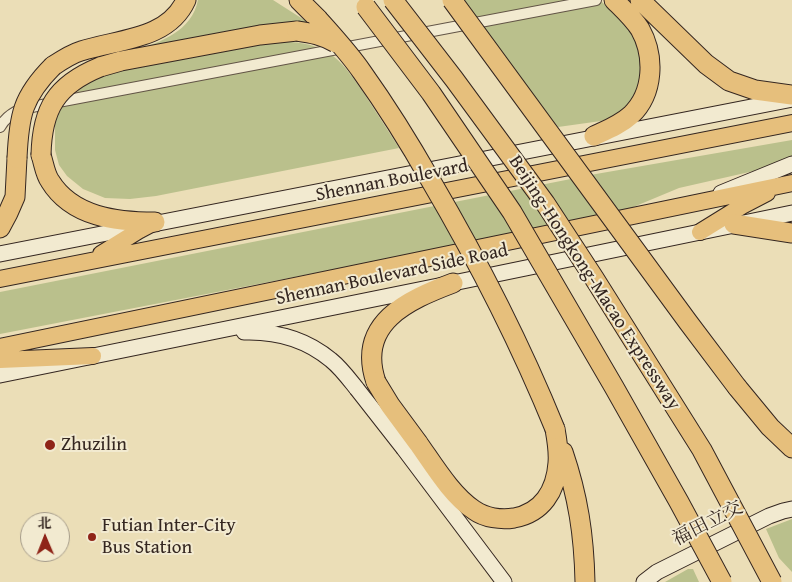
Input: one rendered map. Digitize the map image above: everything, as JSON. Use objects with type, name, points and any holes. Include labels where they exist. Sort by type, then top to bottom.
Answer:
[{"type":"highway","points":[[0,228],[14,197],[18,129],[21,114],[40,78],[64,58],[79,51],[134,38],[160,29],[170,22],[186,0]]},
{"type":"highway","points":[[299,0],[318,19],[373,87],[411,145],[494,294],[537,386],[555,429],[569,471],[579,508],[586,582]]},
{"type":"highway","name":"Beijing-Hongkong-Macao Expressway","points":[[393,0],[540,196],[594,278],[702,450],[772,582]]},
{"type":"highway","points":[[452,0],[688,322],[770,428],[792,448]]},
{"type":"highway","points":[[594,136],[615,126],[641,104],[648,89],[650,78],[650,64],[644,38],[639,28],[614,0]]},
{"type":"highway","points":[[640,0],[706,64],[729,81],[755,90],[792,95]]},
{"type":"highway","name":"Beijing-Hongkong-Macao Expressway","points":[[364,3],[431,93],[512,212],[623,403],[722,582]]},
{"type":"highway","points":[[155,222],[131,222],[109,218],[80,208],[68,201],[50,181],[44,168],[42,156],[44,121],[58,94],[70,82],[85,73],[122,61],[260,34],[297,31],[314,33],[326,37],[349,56]]},
{"type":"highway","points":[[734,224],[792,233]]},
{"type":"highway","points":[[453,283],[404,305],[383,326],[376,335],[372,345],[371,355],[376,382],[411,446],[464,503],[476,512],[486,516],[511,518],[523,516],[534,511],[542,504],[554,486],[559,462],[555,429]]},
{"type":"highway","points":[[770,428],[792,438]]},
{"type":"main road","points":[[0,254],[594,136],[792,99]]},
{"type":"main road","name":"Shennan Boulevard","points":[[0,279],[792,123]]},
{"type":"main road","points":[[697,203],[792,164]]},
{"type":"main road","points":[[0,347],[790,183]]},
{"type":"main road","points":[[700,232],[742,206],[790,183]]},
{"type":"main road","name":"Shennan Boulevard Side Road","points":[[0,375],[792,213]]},
{"type":"main road","points":[[81,262],[109,250],[155,222]]},
{"type":"main road","points":[[212,332],[268,332],[301,341],[332,360],[411,446],[504,582]]},
{"type":"main road","points":[[0,360],[93,356]]},
{"type":"main road","name":"福田立交","points":[[644,582],[657,572],[768,516],[783,510],[792,509]]},
{"type":"street","points":[[0,127],[3,121],[11,114],[21,109],[596,0]]},
{"type":"green space","points":[[198,0],[273,0],[309,23],[281,24],[134,51],[155,44],[174,34],[189,20],[195,11]]},
{"type":"green space","points":[[460,0],[600,0],[636,39],[646,72],[635,103],[611,118],[558,127]]},
{"type":"green space","points":[[278,41],[309,45],[327,52],[338,60],[363,92],[399,148],[156,196],[130,199],[105,198],[83,189],[67,176],[59,165],[55,150],[55,124],[60,110],[81,88],[100,76],[135,66]]},
{"type":"green space","points":[[792,140],[792,161],[679,188],[631,208],[403,256],[0,334],[0,292],[596,174]]},
{"type":"green space","points":[[792,519],[792,572],[779,558],[766,529]]},
{"type":"green space","points":[[688,569],[693,569],[699,582],[665,582]]},
{"type":"place","name":"Zhuzilin","points":[[50,445]]},
{"type":"place","name":"Futian Inter-City Bus Station","points":[[92,537]]}]
